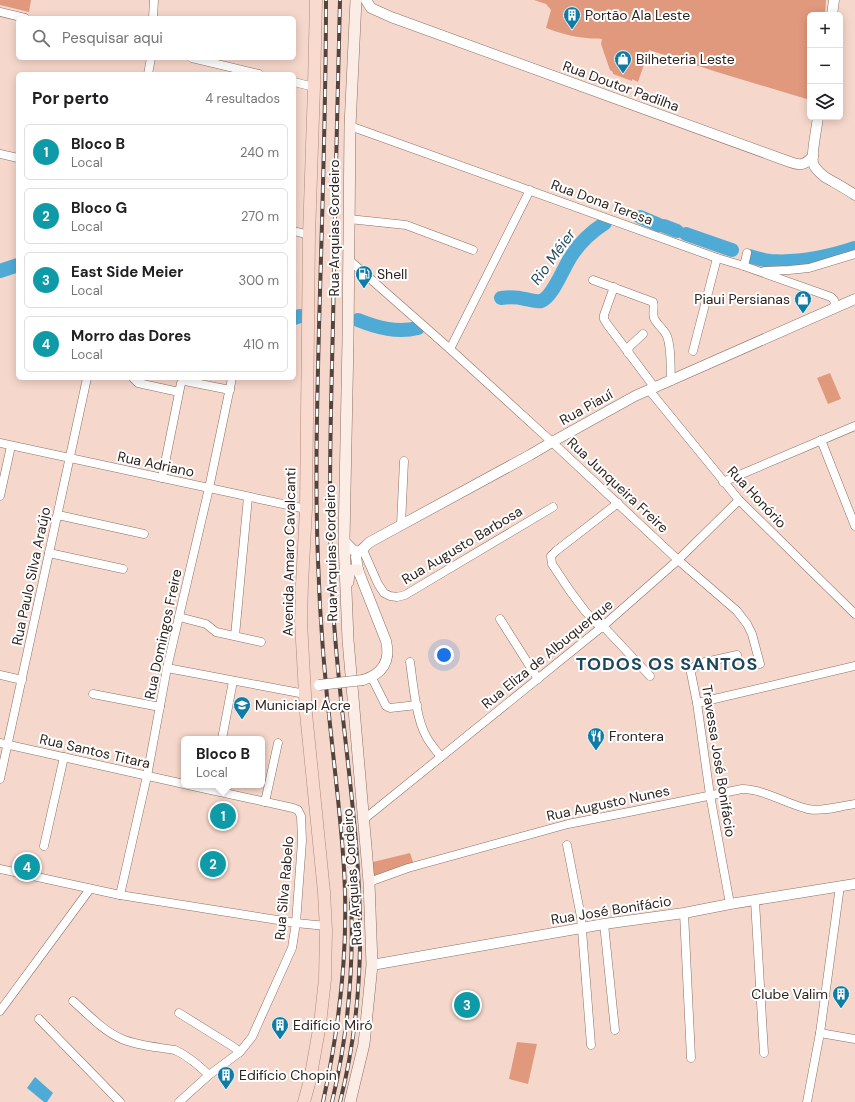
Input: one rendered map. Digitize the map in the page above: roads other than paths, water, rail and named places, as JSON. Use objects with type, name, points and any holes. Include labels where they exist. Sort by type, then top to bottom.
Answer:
[{"type":"main road","name":"Avenida Amaro Cavalcanti","points":[[304,1102],[310,1080],[320,1024],[325,979],[326,926],[306,713],[303,659],[302,591],[306,509],[310,235],[316,0]]},
{"type":"main road","name":"Rua Arquias Cordeiro","points":[[350,1102],[364,1044],[372,964],[369,882],[350,666],[344,541],[350,126],[356,0]]},
{"type":"main road","points":[[346,597],[349,574],[351,570],[358,570]]},
{"type":"street","points":[[153,16],[154,0]]},
{"type":"street","name":"Rua Doutor Padilha","points":[[366,0],[371,8],[391,18],[790,162],[796,164],[807,163],[813,156]]},
{"type":"street","points":[[832,12],[834,0]]},
{"type":"street","points":[[0,12],[17,16]]},
{"type":"street","points":[[148,72],[151,60]]},
{"type":"street","points":[[200,60],[251,72]]},
{"type":"street","points":[[296,82],[314,87]]},
{"type":"street","points":[[818,120],[813,164],[824,177],[855,194]]},
{"type":"street","name":"Rua Dona Teresa","points":[[350,126],[717,258],[746,259],[760,272],[831,297],[835,304],[832,310]]},
{"type":"street","points":[[0,154],[16,158]]},
{"type":"street","points":[[450,349],[530,190]]},
{"type":"street","points":[[349,219],[406,225],[473,250]]},
{"type":"street","points":[[296,232],[310,235]]},
{"type":"street","points":[[760,272],[809,268],[855,254]]},
{"type":"street","points":[[693,351],[717,258]]},
{"type":"street","name":"Rua Junqueira Freire","points":[[349,260],[450,349],[678,560],[736,611],[747,624],[756,647],[760,664]]},
{"type":"street","points":[[593,280],[653,302],[653,315],[656,322],[666,335],[669,346],[671,381]]},
{"type":"street","name":"Rua Honório","points":[[614,287],[604,319],[652,389],[723,482],[739,500],[855,614]]},
{"type":"street","name":"Rua Piauí","points":[[360,551],[370,542],[630,399],[855,299]]},
{"type":"street","points":[[628,352],[629,347],[643,334]]},
{"type":"street","name":"Rua Paulo Silva Araújo","points":[[0,779],[4,744],[22,680],[87,380]]},
{"type":"street","points":[[135,380],[138,383],[179,392]]},
{"type":"street","name":"Rua Domingos Freire","points":[[120,895],[147,776],[167,668],[209,488],[232,380]]},
{"type":"street","points":[[162,478],[181,382],[185,381],[230,390]]},
{"type":"street","points":[[723,482],[855,426]]},
{"type":"street","points":[[821,440],[855,526]]},
{"type":"street","name":"Rua Adriano","points":[[0,443],[306,509]]},
{"type":"street","points":[[0,496],[11,446]]},
{"type":"street","points":[[401,526],[404,461]]},
{"type":"street","points":[[235,636],[248,497]]},
{"type":"street","name":"Rua Eliza de Albuquerque","points":[[363,820],[602,627],[678,560],[739,500]]},
{"type":"street","points":[[618,503],[556,551],[551,556],[551,560],[552,564],[585,611],[650,676]]},
{"type":"street","name":"Rua Augusto Barbosa","points":[[360,551],[384,593],[397,597],[405,595],[553,507]]},
{"type":"street","points":[[58,515],[144,534]]},
{"type":"street","points":[[167,668],[233,681],[305,690],[319,685],[368,679],[382,669],[387,658],[387,646],[358,570],[356,557],[360,551],[352,550],[344,541]]},
{"type":"street","points":[[49,553],[123,569]]},
{"type":"street","points":[[179,617],[206,624],[216,632],[261,642]]},
{"type":"street","points":[[500,619],[538,679]]},
{"type":"street","name":"Travessa José Bonifácio","points":[[730,904],[710,795],[697,703],[691,673],[692,669],[696,665],[701,663],[737,655]]},
{"type":"street","points":[[410,662],[423,730],[441,757]]},
{"type":"street","points":[[697,703],[855,667]]},
{"type":"street","points":[[0,675],[22,680]]},
{"type":"street","points":[[368,679],[386,706],[390,708],[417,705]]},
{"type":"street","points":[[223,736],[233,681]]},
{"type":"street","points":[[93,694],[160,707]]},
{"type":"street","points":[[213,788],[265,802],[278,743]]},
{"type":"street","name":"Rua Santos Titara","points":[[4,744],[181,783]]},
{"type":"street","points":[[44,846],[64,758]]},
{"type":"street","name":"Rua Augusto Nunes","points":[[369,882],[408,868],[568,824],[742,789],[754,790],[809,809],[817,810],[855,804]]},
{"type":"street","name":"Rua Silva Rabelo","points":[[179,1102],[209,1075],[240,1052],[252,1037],[292,948],[296,923],[302,841],[301,816],[298,810],[293,808],[265,802]]},
{"type":"street","points":[[567,845],[582,928],[591,1045]]},
{"type":"street","points":[[0,869],[120,895],[296,923],[326,926]]},
{"type":"street","name":"Rua José Bonifácio","points":[[372,964],[604,924],[684,913],[855,884]]},
{"type":"street","points":[[808,1102],[820,1033],[840,886]]},
{"type":"street","points":[[0,1011],[90,889]]},
{"type":"street","points":[[755,901],[764,1053]]},
{"type":"street","points":[[684,913],[691,1058]]},
{"type":"street","points":[[604,924],[615,1030]]},
{"type":"street","points":[[73,1001],[116,1036],[124,1040],[179,1052],[188,1057],[209,1075]]},
{"type":"street","points":[[179,1013],[240,1052]]},
{"type":"street","points":[[39,1019],[120,1102]]},
{"type":"street","points":[[820,1033],[855,1039]]},
{"type":"water","points":[[35,1077],[53,1093],[47,1102],[44,1102],[27,1088]]},
{"type":"waterway","name":"Rio Méier","points":[[640,217],[659,225]]},
{"type":"waterway","name":"Rio Méier","points":[[501,298],[510,297],[541,301],[550,294],[579,245],[591,233],[605,223]]},
{"type":"waterway","name":"Rio Méier","points":[[664,226],[677,231]]},
{"type":"waterway","name":"Rio Méier","points":[[686,234],[732,250]]},
{"type":"waterway","name":"Rio Méier","points":[[749,256],[770,261],[792,261],[824,257],[855,248]]},
{"type":"waterway","name":"Rio Méier","points":[[0,271],[16,266]]},
{"type":"waterway","name":"Rio Méier","points":[[296,317],[300,316]]},
{"type":"waterway","name":"Rio Méier","points":[[358,320],[395,330],[418,328]]},
{"type":"railway","points":[[323,1102],[337,1024],[345,945],[342,837],[321,630],[317,532],[316,473],[325,123],[326,0]]},
{"type":"railway","points":[[340,0],[331,422],[331,556],[335,634],[357,858],[360,903],[360,948],[354,1025],[345,1083],[340,1102]]},
{"type":"railway","points":[[332,1102],[338,1077],[349,1001],[352,950],[351,899]]},
{"type":"place","name":"Portão Ala Leste","points":[[572,30]]},
{"type":"place","name":"Bilheteria Leste","points":[[623,74]]},
{"type":"place","name":"Shell","points":[[364,289]]},
{"type":"place","name":"Piaui Persianas","points":[[803,314]]},
{"type":"place","name":"Municiapl Acre","points":[[242,720]]},
{"type":"place","name":"Frontera","points":[[596,751]]},
{"type":"place","name":"Bloco B","points":[[223,816]]},
{"type":"place","name":"Bloco G","points":[[213,864]]},
{"type":"place","name":"Morro das Dores","points":[[27,867]]},
{"type":"place","name":"East Side Meier","points":[[467,1005]]},
{"type":"place","name":"Clube Valim","points":[[841,1009]]},
{"type":"place","name":"Edifício Miró","points":[[280,1040]]},
{"type":"place","name":"Edifício Chopin","points":[[226,1090]]},
{"type":"district","name":"TODOS OS SANTOS","points":[[667,664]]}]
